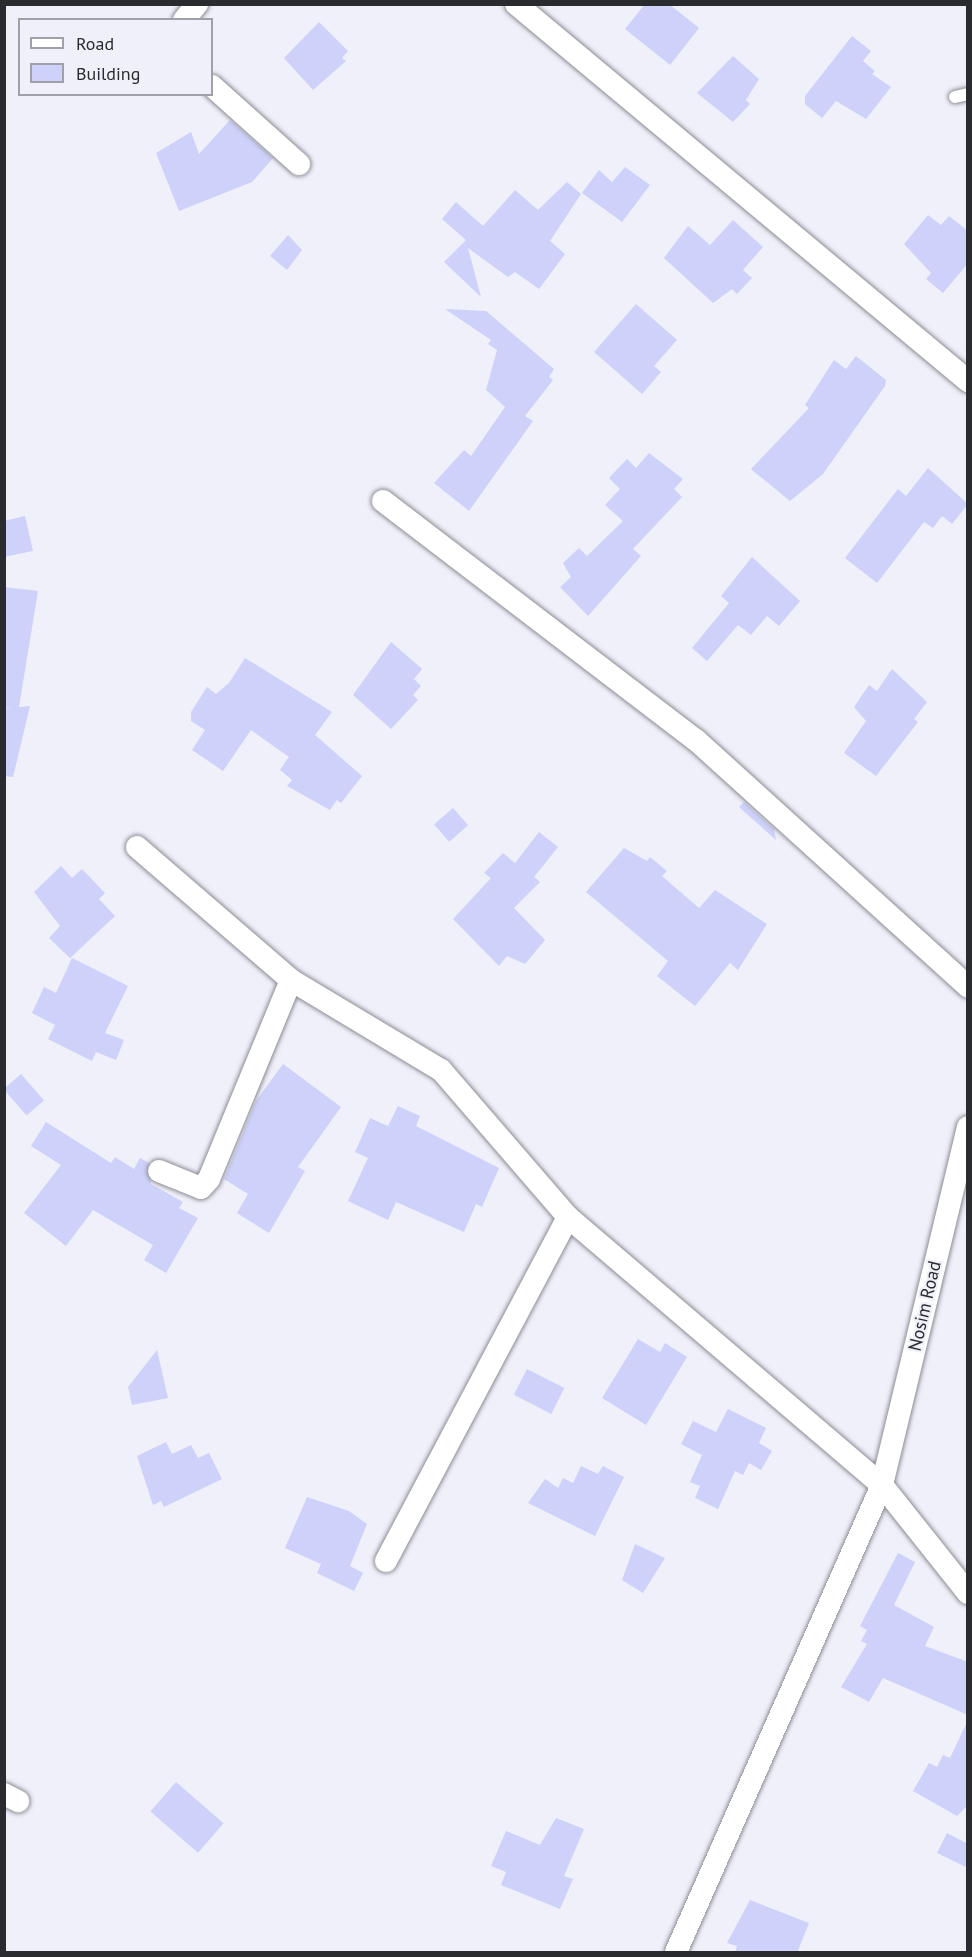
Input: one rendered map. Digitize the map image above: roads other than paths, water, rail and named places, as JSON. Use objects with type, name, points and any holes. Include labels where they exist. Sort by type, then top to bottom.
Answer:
[{"type":"street","points":[[186,18],[197,4]]},
{"type":"street","points":[[516,4],[968,381]]},
{"type":"street","points":[[213,87],[299,164]]},
{"type":"street","points":[[383,501],[696,740],[968,987]]},
{"type":"street","points":[[137,847],[291,980],[441,1070],[568,1217],[882,1485],[968,1593]]},
{"type":"street","points":[[159,1171],[201,1188],[209,1179],[291,980]]},
{"type":"street","name":"Nosim Road","points":[[675,1953],[882,1485],[968,1127]]},
{"type":"street","points":[[386,1561],[568,1217]]}]
